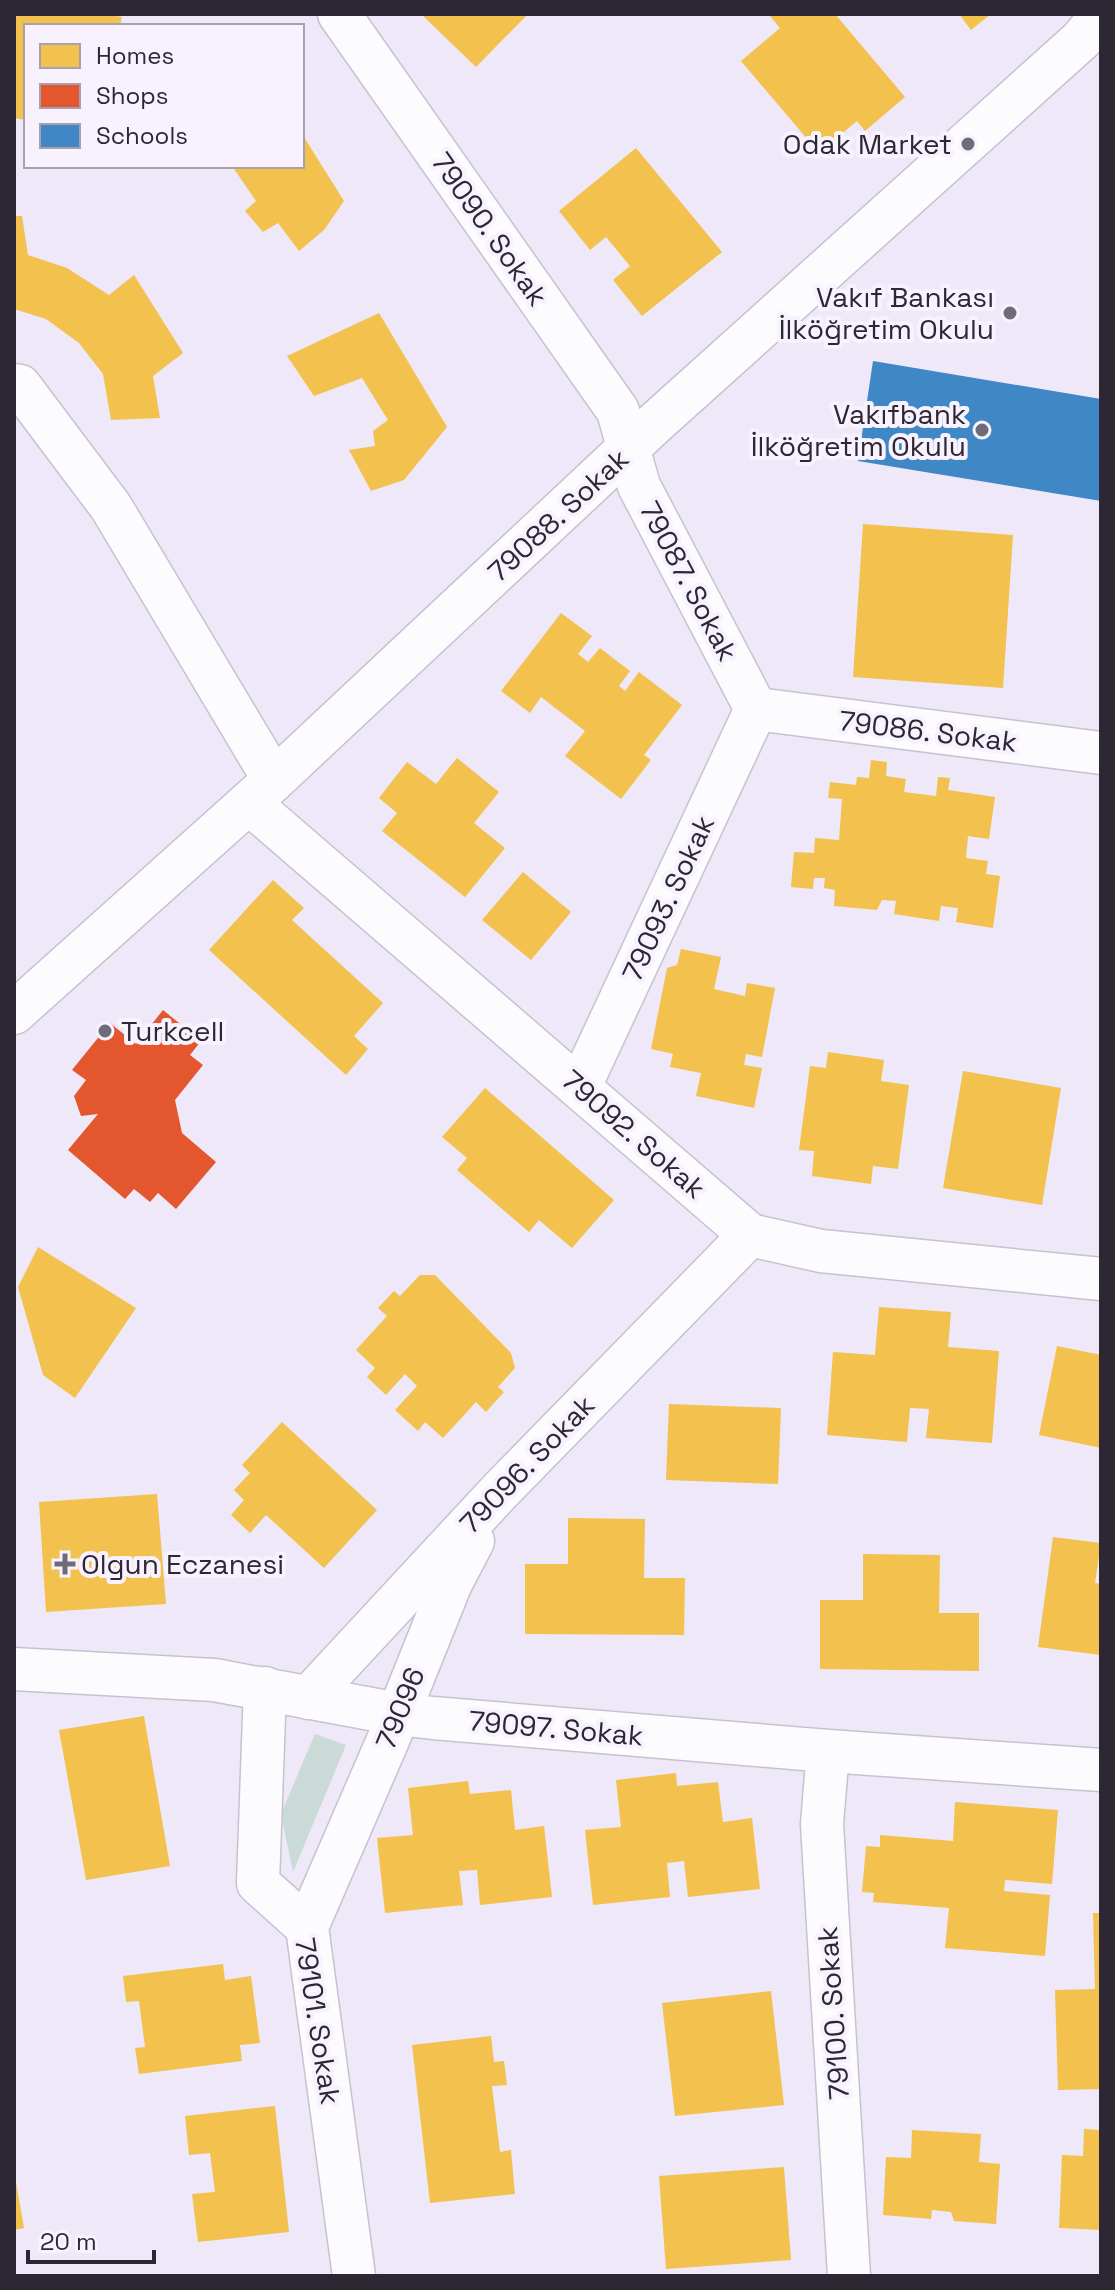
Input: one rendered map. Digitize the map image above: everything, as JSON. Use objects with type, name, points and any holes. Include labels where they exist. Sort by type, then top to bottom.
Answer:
[{"type":"street","name":"79090. Sokak","points":[[339,14],[618,411],[628,449]]},
{"type":"street","name":"79088. Sokak","points":[[14,1013],[261,791],[628,449],[1081,40],[1101,16]]},
{"type":"street","name":"79092. Sokak","points":[[14,385],[20,386],[111,507],[261,791],[468,993],[750,1235],[821,1251],[1101,1279]]},
{"type":"street","name":"79087. Sokak","points":[[628,449],[639,486],[756,709]]},
{"type":"street","name":"79086. Sokak","points":[[756,709],[1101,753]]},
{"type":"street","name":"79093. Sokak","points":[[580,1086],[756,709]]},
{"type":"street","name":"79096. Sokak","points":[[308,1698],[500,1491],[750,1235]]},
{"type":"street","name":"79096","points":[[307,1927],[451,1583],[500,1491]]},
{"type":"street","name":"79097. Sokak","points":[[14,1669],[209,1679],[398,1714],[828,1751],[1101,1770]]},
{"type":"street","name":"79101. Sokak","points":[[265,1688],[258,1883],[307,1927],[354,2276]]},
{"type":"street","name":"79100. Sokak","points":[[828,1751],[822,1824],[849,2276]]},
{"type":"shaded area","points":[[315,1734],[346,1745],[293,1872],[281,1814]]},
{"type":"building: Homes","points":[[14,14],[104,14],[122,17],[120,24],[24,24],[24,120],[14,118]]},
{"type":"building: Homes","points":[[421,14],[528,14],[476,67]]},
{"type":"building: Homes","points":[[835,14],[905,97],[865,131],[857,121],[819,153],[741,61],[780,28],[770,16]]},
{"type":"building: Homes","points":[[959,14],[991,14],[971,30]]},
{"type":"building: Homes","points":[[304,137],[344,201],[324,230],[299,251],[278,223],[263,232],[245,211],[256,201],[233,168],[304,168]]},
{"type":"building: Homes","points":[[636,148],[722,252],[642,316],[613,280],[630,266],[606,237],[590,250],[559,211]]},
{"type":"building: Homes","points":[[14,216],[22,216],[28,255],[67,268],[109,295],[134,275],[183,353],[153,376],[160,418],[111,420],[103,374],[79,343],[46,319],[14,309]]},
{"type":"building: Homes","points":[[379,313],[447,427],[404,480],[371,491],[349,450],[375,446],[373,431],[388,420],[362,378],[314,396],[287,356]]},
{"type":"building: Homes","points":[[863,524],[1013,535],[1003,688],[853,677]]},
{"type":"building: Homes","points":[[561,613],[592,636],[578,654],[588,662],[600,648],[630,671],[619,686],[625,691],[639,672],[682,705],[644,755],[651,760],[621,799],[565,756],[585,731],[541,697],[530,713],[501,691]]},
{"type":"building: Homes","points":[[457,758],[499,792],[474,823],[505,848],[465,897],[382,831],[397,813],[379,798],[407,762],[436,784]]},
{"type":"building: Homes","points":[[871,760],[887,762],[886,776],[906,779],[904,792],[936,796],[938,777],[950,778],[948,790],[995,797],[989,839],[968,836],[966,858],[988,861],[986,874],[1000,876],[993,928],[956,922],[958,908],[941,906],[939,921],[894,914],[896,901],[882,900],[877,910],[834,906],[835,890],[824,888],[825,878],[814,878],[813,889],[791,887],[794,852],[814,853],[815,838],[839,840],[842,799],[828,798],[830,782],[856,785],[857,777],[869,778]]},
{"type":"building: Homes","points":[[523,872],[571,912],[531,960],[482,920]]},
{"type":"building: Homes","points":[[273,880],[304,908],[292,920],[383,1003],[354,1036],[368,1049],[346,1075],[209,950]]},
{"type":"building: Homes","points":[[681,949],[721,957],[714,989],[745,996],[747,983],[775,988],[762,1057],[746,1054],[744,1065],[762,1068],[754,1108],[696,1096],[701,1073],[670,1067],[673,1054],[651,1049],[667,968],[677,965]]},
{"type":"building: Homes","points":[[828,1052],[884,1060],[881,1081],[909,1085],[898,1169],[873,1166],[871,1184],[812,1176],[814,1151],[799,1150],[810,1066],[826,1068]]},
{"type":"building: Homes","points":[[963,1071],[1061,1088],[1042,1205],[943,1188]]},
{"type":"building: Homes","points":[[485,1088],[614,1200],[572,1248],[539,1220],[529,1232],[457,1170],[467,1158],[442,1137]]},
{"type":"building: Homes","points":[[38,1247],[136,1308],[75,1398],[43,1375],[18,1287]]},
{"type":"building: Homes","points":[[420,1275],[435,1275],[511,1353],[515,1368],[498,1387],[504,1392],[486,1412],[476,1402],[443,1438],[425,1422],[418,1431],[395,1410],[417,1386],[405,1374],[386,1395],[367,1377],[375,1368],[356,1350],[387,1316],[378,1308],[394,1291],[400,1296]]},
{"type":"building: Homes","points":[[879,1307],[951,1312],[948,1347],[999,1351],[992,1443],[926,1438],[929,1409],[910,1408],[907,1442],[827,1435],[833,1352],[875,1355]]},
{"type":"building: Homes","points":[[1057,1346],[1101,1355],[1101,1448],[1039,1435]]},
{"type":"building: Homes","points":[[669,1404],[781,1408],[778,1484],[666,1480]]},
{"type":"building: Homes","points":[[282,1422],[377,1510],[324,1568],[266,1515],[250,1533],[231,1515],[244,1500],[234,1490],[250,1473],[242,1465]]},
{"type":"building: Homes","points":[[157,1494],[166,1604],[46,1612],[39,1502]]},
{"type":"building: Homes","points":[[568,1518],[645,1519],[644,1578],[685,1578],[684,1635],[525,1634],[525,1564],[568,1564]]},
{"type":"building: Homes","points":[[1053,1537],[1101,1543],[1095,1583],[1101,1584],[1101,1655],[1038,1647]]},
{"type":"building: Homes","points":[[863,1554],[940,1555],[939,1613],[979,1613],[979,1671],[820,1669],[820,1600],[863,1600]]},
{"type":"building: Homes","points":[[144,1716],[170,1866],[86,1880],[59,1730]]},
{"type":"building: Homes","points":[[676,1773],[677,1786],[718,1782],[723,1822],[752,1818],[760,1889],[688,1897],[684,1861],[667,1863],[670,1897],[593,1905],[585,1830],[621,1827],[616,1780]]},
{"type":"building: Homes","points":[[468,1781],[470,1794],[511,1790],[515,1830],[544,1826],[552,1897],[480,1905],[477,1870],[459,1871],[463,1905],[385,1913],[377,1838],[413,1835],[408,1788]]},
{"type":"building: Homes","points":[[955,1802],[1058,1810],[1052,1884],[1005,1880],[1004,1891],[1050,1895],[1045,1956],[945,1948],[949,1908],[873,1902],[874,1893],[862,1892],[866,1846],[880,1847],[880,1835],[953,1841]]},
{"type":"building: Homes","points":[[1093,1913],[1101,1913],[1101,2089],[1058,2090],[1055,1990],[1095,1989]]},
{"type":"building: Homes","points":[[223,1964],[225,1980],[251,1976],[260,2043],[240,2045],[242,2061],[139,2074],[135,2048],[145,2047],[139,2001],[126,2002],[123,1976]]},
{"type":"building: Homes","points":[[771,1991],[784,2105],[675,2116],[662,2003]]},
{"type":"building: Homes","points":[[491,2036],[494,2062],[504,2061],[507,2085],[492,2086],[500,2152],[511,2150],[515,2194],[430,2203],[412,2045]]},
{"type":"building: Homes","points":[[275,2106],[289,2232],[198,2242],[192,2194],[215,2192],[210,2153],[189,2155],[185,2116]]},
{"type":"building: Homes","points":[[1084,2129],[1101,2130],[1101,2230],[1059,2228],[1062,2155],[1083,2156]]},
{"type":"building: Homes","points":[[912,2130],[981,2134],[979,2162],[1000,2164],[996,2224],[954,2221],[951,2212],[932,2210],[931,2219],[883,2215],[886,2157],[911,2158]]},
{"type":"building: Homes","points":[[784,2167],[791,2260],[666,2269],[659,2176]]},
{"type":"building: Homes","points":[[14,2171],[24,2228],[14,2230]]},
{"type":"building: Shops","points":[[163,1010],[201,1041],[190,1055],[203,1065],[175,1100],[182,1133],[216,1162],[176,1209],[158,1193],[150,1202],[134,1189],[125,1199],[68,1150],[98,1114],[81,1116],[74,1096],[86,1080],[72,1070],[110,1023],[136,1044]]},
{"type":"building: Schools","name":"Vakıfbank İlköğretim Okulu","points":[[873,361],[1101,399],[1101,501],[858,461]]},
{"type":"place","name":"Odak Market","points":[[968,144]]},
{"type":"place","name":"Vakıf Bankası İlköğretim Okulu","points":[[1010,313]]},
{"type":"place","name":"Vakıfbank İlköğretim Okulu","points":[[982,430]]},
{"type":"place","name":"Turkcell","points":[[105,1031]]},
{"type":"place","name":"Olgun Eczanesi","points":[[65,1564]]}]
